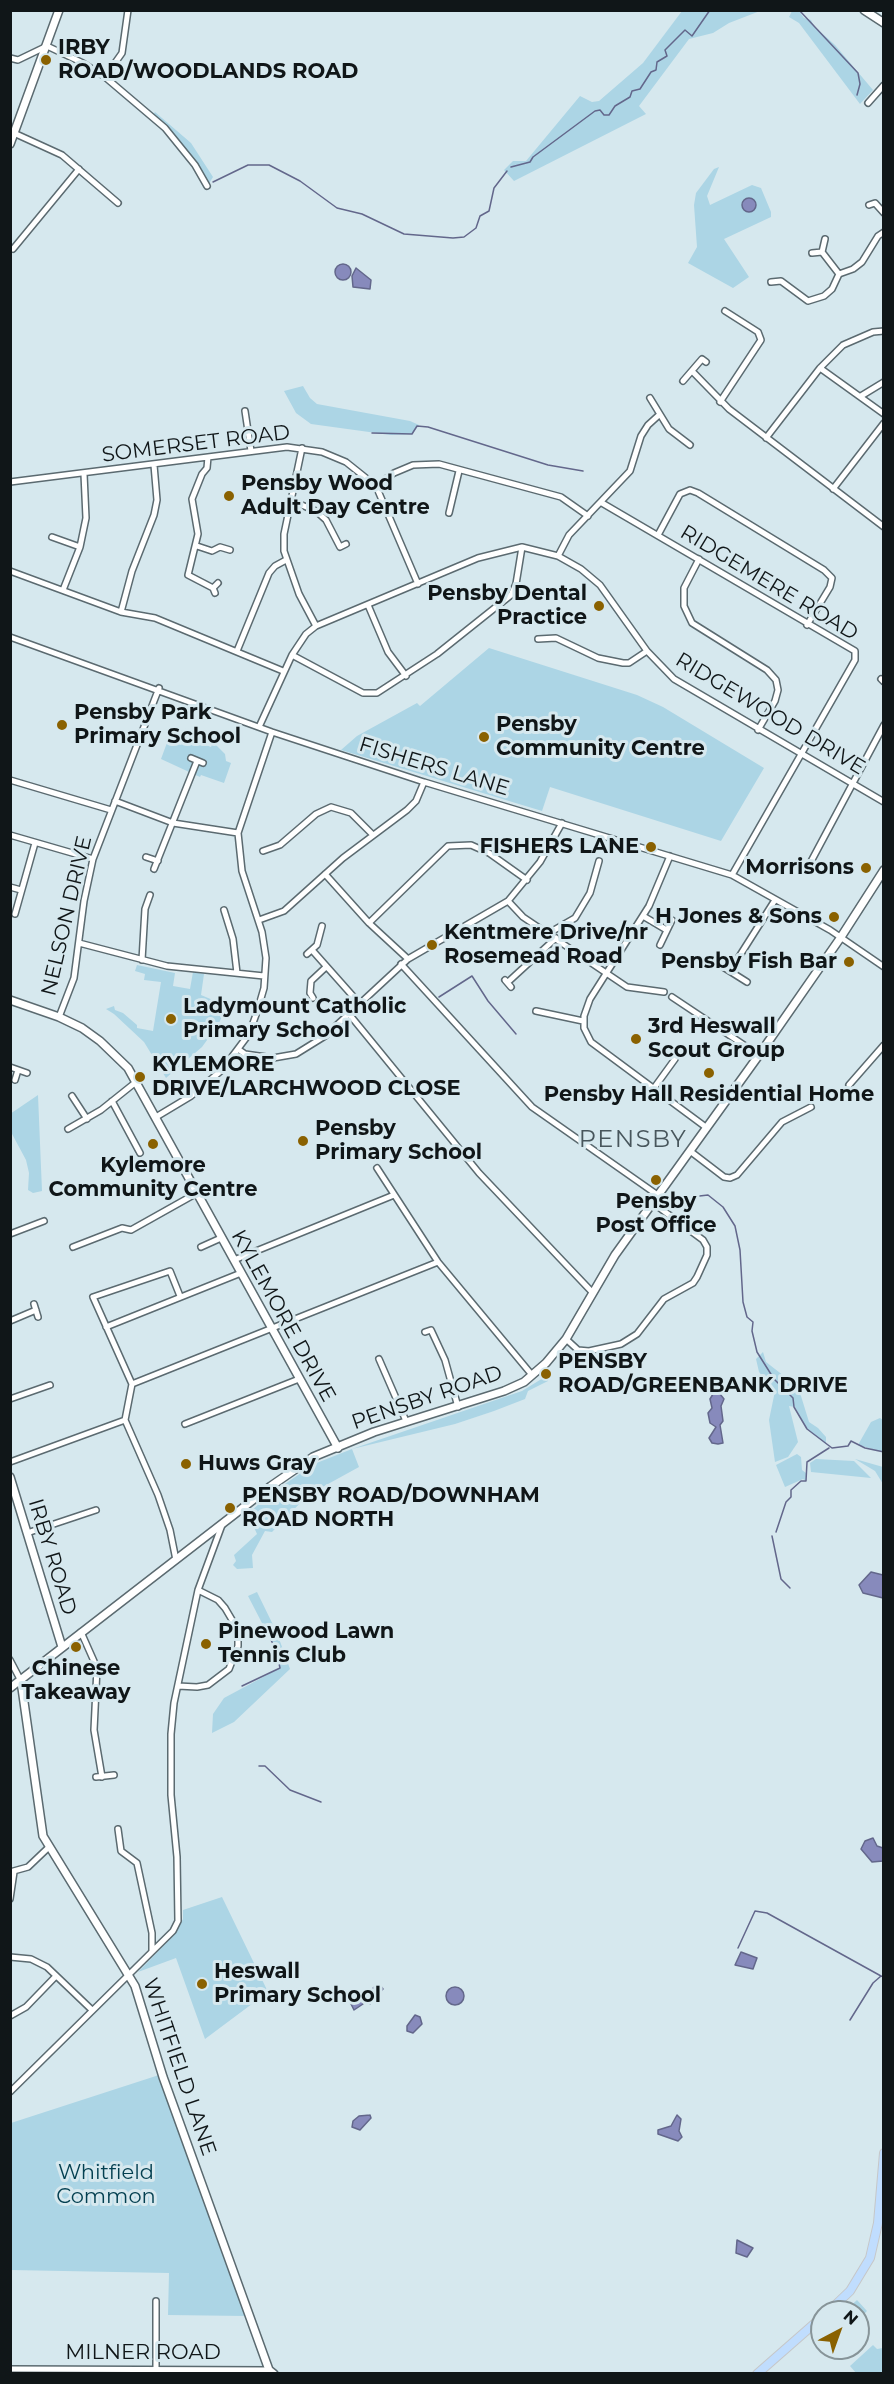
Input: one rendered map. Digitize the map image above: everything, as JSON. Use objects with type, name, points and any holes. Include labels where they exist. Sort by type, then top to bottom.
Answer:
[{"type":"main road","points":[[841,2300],[850,2291],[870,2258],[878,2223],[884,2152]]},
{"type":"main road","points":[[757,2373],[810,2327]]},
{"type":"street","points":[[10,144],[16,134],[59,10]]},
{"type":"street","points":[[105,77],[122,53],[128,10]]},
{"type":"street","points":[[864,10],[884,23]]},
{"type":"street","points":[[10,58],[18,60],[47,46]]},
{"type":"street","points":[[47,46],[83,63],[105,77],[165,128],[195,165],[207,186]]},
{"type":"street","points":[[868,104],[884,85]]},
{"type":"street","points":[[16,134],[62,155],[118,203]]},
{"type":"street","points":[[13,249],[79,169]]},
{"type":"street","points":[[873,202],[884,213]]},
{"type":"street","points":[[771,282],[781,281],[808,302],[824,296],[832,289],[840,274],[854,269],[862,262],[878,236],[884,232]]},
{"type":"street","points":[[822,252],[825,239]]},
{"type":"street","points":[[18,242],[24,247]]},
{"type":"street","points":[[822,252],[840,274]]},
{"type":"street","points":[[812,253],[822,252]]},
{"type":"street","points":[[720,402],[761,340],[758,332],[725,310]]},
{"type":"street","points":[[766,438],[820,368],[843,345],[873,332],[884,331]]},
{"type":"street","points":[[683,381],[702,359],[706,362]]},
{"type":"street","points":[[820,368],[884,414]]},
{"type":"street","points":[[692,371],[720,402],[884,527]]},
{"type":"street","points":[[861,396],[884,382]]},
{"type":"street","points":[[650,398],[678,438],[690,445]]},
{"type":"street","points":[[245,411],[251,451]]},
{"type":"street","points":[[558,556],[569,535],[602,503],[630,471],[641,436],[648,425],[660,415]]},
{"type":"street","points":[[833,489],[884,423]]},
{"type":"street","points":[[302,448],[284,534],[286,560],[299,594],[316,626]]},
{"type":"street","name":"SOMERSET ROAD","points":[[10,482],[251,451],[302,448],[322,452],[346,462],[376,486],[418,584]]},
{"type":"street","points":[[208,457],[207,468],[202,474],[192,499],[192,508],[198,523],[197,546],[188,574],[214,591],[218,583]]},
{"type":"street","points":[[376,486],[394,473],[419,463],[439,464],[561,497],[588,516]]},
{"type":"street","points":[[121,612],[132,571],[154,515],[157,500],[153,465]]},
{"type":"street","points":[[449,513],[459,471]]},
{"type":"street","points":[[63,590],[80,547],[86,518],[84,474]]},
{"type":"street","points":[[658,535],[680,494],[690,490],[698,493],[824,570],[832,578],[830,587],[807,625]]},
{"type":"street","points":[[292,501],[316,511],[326,520],[340,547],[346,544]]},
{"type":"street","name":"RIDGEMERE ROAD","points":[[602,503],[855,651],[856,655],[732,875]]},
{"type":"street","points":[[52,537],[80,547]]},
{"type":"street","points":[[197,546],[212,551],[220,547],[230,550]]},
{"type":"street","points":[[292,655],[363,693],[377,693],[406,676],[511,595],[516,584],[522,547]]},
{"type":"street","name":"RIDGEWOOD DRIVE","points":[[259,727],[292,655],[306,634],[316,626],[478,558],[522,547],[558,556],[581,568],[600,585],[648,651],[674,680],[884,802]]},
{"type":"street","points":[[699,559],[684,588],[684,606],[692,623],[767,670],[776,680],[778,690],[775,701],[758,730]]},
{"type":"street","points":[[237,651],[269,573],[286,560]]},
{"type":"street","points":[[10,571],[121,612],[155,618],[283,671]]},
{"type":"street","points":[[368,605],[388,652],[406,676]]},
{"type":"street","name":"FISHERS LANE","points":[[10,637],[159,688],[272,732],[424,782],[732,875],[841,937],[884,967]]},
{"type":"street","points":[[537,639],[556,638],[598,658],[623,663],[629,663],[648,651]]},
{"type":"street","name":"NELSON DRIVE","points":[[59,1017],[70,994],[93,859],[159,688]]},
{"type":"street","points":[[807,868],[884,725]]},
{"type":"street","points":[[156,1117],[208,1083],[249,1034],[257,1012],[266,958],[259,920],[242,871],[238,833],[272,732]]},
{"type":"street","points":[[154,869],[197,761]]},
{"type":"street","points":[[10,780],[111,810]]},
{"type":"street","points":[[259,920],[284,911],[325,874],[416,801],[424,782]]},
{"type":"street","points":[[115,801],[173,823],[238,833]]},
{"type":"street","points":[[263,851],[280,845],[316,814],[331,807],[351,813],[373,835]]},
{"type":"street","points":[[238,1049],[244,1054],[258,1057],[296,1054],[325,1036],[408,958],[508,901],[527,880],[562,824]]},
{"type":"street","points":[[10,835],[93,859]]},
{"type":"street","points":[[15,914],[35,843]]},
{"type":"street","points":[[369,923],[448,846],[471,845],[489,853],[527,880]]},
{"type":"street","points":[[670,856],[643,916],[590,999],[583,1021],[585,1032],[591,1042],[707,1128]]},
{"type":"street","points":[[146,857],[158,861]]},
{"type":"street","points":[[549,933],[575,918],[590,893],[599,861]]},
{"type":"street","name":"PENSBY ROAD","points":[[10,1688],[222,1523],[313,1457],[406,1421],[458,1407],[504,1391],[532,1376],[566,1339],[592,1292],[841,937],[884,870]]},
{"type":"street","points":[[325,874],[369,923],[408,958]]},
{"type":"street","points":[[10,887],[21,890]]},
{"type":"street","points":[[142,960],[145,909],[150,895]]},
{"type":"street","points":[[730,971],[775,900]]},
{"type":"street","points":[[508,901],[522,917],[627,987],[664,992]]},
{"type":"street","points":[[225,910],[233,939],[237,973]]},
{"type":"street","points":[[643,916],[665,929]]},
{"type":"street","points":[[660,945],[665,929],[672,920]]},
{"type":"street","points":[[322,926],[317,945],[309,952],[326,967],[359,1004]]},
{"type":"street","points":[[508,983],[556,938]]},
{"type":"street","points":[[79,943],[167,966],[264,976]]},
{"type":"street","points":[[712,960],[747,982]]},
{"type":"street","points":[[401,964],[532,1107],[658,1196]]},
{"type":"street","points":[[313,998],[310,993],[311,981],[326,967]]},
{"type":"street","points":[[315,976],[320,982]]},
{"type":"street","points":[[672,997],[759,1055]]},
{"type":"street","name":"KYLEMORE DRIVE","points":[[10,1000],[59,1017],[100,1041],[128,1068],[338,1448]]},
{"type":"street","points":[[536,1011],[583,1021]]},
{"type":"street","points":[[349,1014],[479,1173],[592,1292]]},
{"type":"street","points":[[849,1085],[884,1045]]},
{"type":"street","points":[[654,1088],[675,1059]]},
{"type":"street","points":[[10,1067],[27,1073]]},
{"type":"street","points":[[15,1080],[18,1070]]},
{"type":"street","points":[[68,1129],[87,1119],[136,1082]]},
{"type":"street","points":[[82,1096],[74,1098],[87,1119]]},
{"type":"street","points":[[112,1101],[140,1153]]},
{"type":"street","points":[[690,1151],[730,1178],[737,1175],[782,1122],[810,1107]]},
{"type":"street","points":[[377,1168],[438,1262],[532,1376]]},
{"type":"street","points":[[73,1246],[122,1228],[131,1230],[197,1193]]},
{"type":"street","points":[[234,1260],[394,1195]]},
{"type":"street","points":[[566,1339],[578,1350],[589,1351],[621,1344],[637,1334],[664,1299],[693,1283],[697,1277],[707,1255],[707,1248],[703,1240],[653,1203]]},
{"type":"street","points":[[10,1234],[44,1221]]},
{"type":"street","points":[[201,1247],[221,1238]]},
{"type":"street","points":[[132,1384],[438,1262]]},
{"type":"street","points":[[176,1560],[170,1530],[158,1495],[124,1420],[132,1384],[93,1297],[170,1271],[180,1296]]},
{"type":"street","points":[[106,1327],[241,1273]]},
{"type":"street","points":[[10,1321],[36,1310]]},
{"type":"street","points":[[425,1332],[431,1330],[446,1360],[458,1407]]},
{"type":"street","points":[[379,1359],[406,1421]]},
{"type":"street","points":[[185,1424],[299,1379]]},
{"type":"street","points":[[10,1399],[50,1385]]},
{"type":"street","points":[[10,1462],[124,1420]]},
{"type":"street","name":"IRBY ROAD","points":[[10,1477],[62,1647]]},
{"type":"street","points":[[27,1533],[96,1510]]},
{"type":"street","points":[[10,2092],[173,1931],[178,1921],[171,1734],[178,1686],[198,1590],[222,1523]]},
{"type":"street","points":[[178,1686],[197,1688],[208,1685],[229,1669],[238,1646],[238,1630],[225,1608],[218,1600],[198,1590]]},
{"type":"street","points":[[81,1632],[97,1668],[94,1730],[99,1777],[114,1775]]},
{"type":"street","points":[[10,1660],[21,1681]]},
{"type":"street","name":"WHITFIELD LANE","points":[[21,1681],[41,1825],[49,1847],[129,1973],[162,2077],[272,2372]]},
{"type":"street","points":[[118,1829],[121,1851],[136,1863],[152,1932],[152,1951]]},
{"type":"street","points":[[10,1899],[12,1872],[28,1867],[49,1847]]},
{"type":"street","points":[[10,1957],[31,1959],[47,1967],[92,2010]]},
{"type":"street","points":[[10,2016],[26,2007],[56,1976]]},
{"type":"street","points":[[156,2301],[156,2369]]},
{"type":"street","points":[[156,2312],[165,2312]]},
{"type":"street","name":"MILNER ROAD","points":[[10,2369],[272,2372]]},
{"type":"green space","points":[[682,11],[760,11],[729,23],[713,33],[689,39],[639,106],[646,114],[514,181],[504,170],[513,161],[526,161],[580,96],[592,102],[599,101],[643,63]]},
{"type":"green space","points":[[792,11],[799,11],[804,18],[811,20],[873,90],[860,104],[799,23],[789,17]]},
{"type":"green space","points":[[155,112],[191,143],[213,177],[208,185],[197,162],[153,115]]},
{"type":"green space","points":[[719,167],[707,196],[710,205],[752,185],[761,188],[771,212],[771,217],[724,239],[749,277],[733,288],[688,263],[697,247],[694,205],[696,193],[714,169]]},
{"type":"green space","points":[[303,386],[310,398],[317,404],[410,421],[419,425],[412,434],[391,435],[311,424],[296,413],[284,391]]},
{"type":"green space","points":[[489,648],[637,695],[663,707],[764,768],[721,841],[550,787],[542,811],[341,750],[357,736],[417,703],[420,706]]},
{"type":"green space","points":[[188,738],[211,747],[213,742],[225,754],[226,761],[231,763],[224,783],[201,775],[200,777],[161,759],[168,740],[181,745]]},
{"type":"green space","name":"Ladymount Catholic Primary School","points":[[137,965],[175,973],[173,986],[190,989],[193,972],[204,974],[201,995],[227,1006],[218,1025],[202,1047],[166,1078],[144,1042],[106,1009],[114,1006],[115,1010],[123,1013],[137,1025],[137,1028],[153,1031],[161,982],[144,980],[145,974],[135,971]]},
{"type":"green space","points":[[38,1095],[42,1191],[33,1193],[28,1190],[29,1173],[26,1160],[11,1132],[10,1114]]},
{"type":"green space","points":[[763,1352],[766,1362],[793,1383],[801,1396],[809,1422],[826,1437],[826,1444],[807,1429],[795,1407],[789,1406],[798,1442],[788,1457],[775,1462],[769,1420],[775,1391],[759,1372],[756,1359]]},
{"type":"green space","points":[[548,1375],[548,1381],[528,1391],[525,1399],[494,1411],[455,1424],[352,1449],[522,1391]]},
{"type":"green space","points":[[880,1418],[883,1420],[883,1452],[858,1445],[871,1422]]},
{"type":"green space","points":[[352,1449],[359,1467],[308,1495],[272,1532],[265,1531],[252,1555],[253,1568],[237,1569],[233,1565],[236,1561],[234,1555],[257,1534],[252,1523],[256,1520],[250,1512],[269,1495],[314,1464]]},
{"type":"green space","points":[[797,1454],[801,1457],[806,1481],[803,1479],[785,1487],[776,1465]]},
{"type":"green space","points":[[816,1459],[854,1461],[871,1478],[811,1472],[810,1463]]},
{"type":"green space","points":[[855,1459],[883,1467],[883,1484],[875,1471]]},
{"type":"green space","points":[[257,1592],[277,1633],[290,1669],[234,1722],[212,1733],[213,1714],[224,1698],[280,1668],[276,1650],[248,1596]]},
{"type":"green space","name":"Heswall Primary School","points":[[222,1897],[268,1992],[205,2039],[176,1958],[138,1972],[175,1934],[183,1919],[183,1910]]},
{"type":"green space","name":"Whitfield Common","points":[[159,2075],[246,2316],[168,2315],[169,2273],[11,2270],[11,2123]]},
{"type":"green space","points":[[873,2345],[877,2349],[883,2348],[883,2373],[856,2373],[850,2366],[857,2360],[870,2360],[870,2348]]},
{"type":"water","points":[[749,198],[754,200],[756,205],[754,210],[749,212],[744,210],[742,205],[744,200]]},
{"type":"water","points":[[343,264],[349,266],[351,272],[349,278],[343,280],[337,278],[335,272],[337,266]]},
{"type":"water","points":[[356,268],[371,280],[370,289],[353,287],[352,276]]},
{"type":"water","points":[[713,1394],[720,1394],[724,1399],[721,1406],[723,1421],[720,1425],[723,1443],[718,1444],[712,1443],[709,1438],[716,1427],[710,1423],[708,1413],[712,1408],[710,1399]]},
{"type":"water","points":[[871,1572],[883,1575],[883,1598],[863,1593],[859,1585]]},
{"type":"water","points":[[873,1838],[877,1846],[883,1848],[883,1861],[872,1862],[861,1849],[865,1841]]},
{"type":"water","points":[[741,1952],[757,1958],[753,1969],[735,1965]]},
{"type":"water","points":[[376,1985],[380,1985],[383,1989],[370,2004],[367,1995]]},
{"type":"water","points":[[455,1987],[461,1990],[464,1996],[461,2002],[455,2005],[449,2002],[446,1996],[449,1990]]},
{"type":"water","points":[[354,1993],[359,1993],[363,2004],[354,2010],[348,1998]]},
{"type":"water","points":[[415,2015],[420,2017],[422,2024],[413,2033],[407,2031],[407,2026]]},
{"type":"water","points":[[370,2115],[371,2118],[360,2130],[352,2127],[353,2121],[359,2116]]},
{"type":"water","points":[[677,2115],[681,2119],[679,2131],[682,2137],[678,2141],[658,2134],[658,2130],[671,2126]]},
{"type":"water","points":[[737,2240],[753,2248],[747,2257],[736,2253]]},
{"type":"waterway","points":[[511,167],[530,162],[533,157],[595,111],[600,110],[604,115],[609,115],[615,106],[630,97],[632,91],[640,89],[651,72],[656,70],[657,62],[667,56],[665,50],[685,30],[692,36],[710,10]]},
{"type":"waterway","points":[[799,10],[858,73],[860,84],[857,95]]},
{"type":"waterway","points":[[213,182],[248,165],[269,165],[300,181],[337,208],[362,214],[404,234],[453,238],[464,237],[476,228],[480,216],[489,211],[494,188],[507,171]]},
{"type":"waterway","points":[[372,433],[412,434],[417,426],[428,427],[548,465],[583,471]]},
{"type":"waterway","points":[[439,997],[472,976],[488,1001],[516,1034]]},
{"type":"waterway","points":[[691,1197],[708,1195],[723,1207],[735,1226],[740,1250],[743,1302],[747,1317],[753,1322],[752,1331],[757,1352],[774,1379],[793,1398],[794,1407],[807,1429],[832,1448],[848,1446],[851,1441],[865,1448],[884,1452]]},
{"type":"waterway","points":[[776,1532],[786,1502],[791,1497],[791,1490],[801,1481],[806,1481],[807,1462],[829,1448]]},
{"type":"waterway","points":[[772,1536],[781,1579],[790,1588]]},
{"type":"waterway","points":[[242,1686],[280,1668],[276,1650],[267,1632]]},
{"type":"waterway","points":[[259,1766],[265,1766],[290,1790],[321,1802]]},
{"type":"waterway","points":[[738,1948],[755,1911],[767,1913],[881,1976]]},
{"type":"waterway","points":[[850,2020],[873,1983],[881,1976],[884,1977]]},
{"type":"place","name":"IRBY ROAD/WOODLANDS ROAD","points":[[46,60]]},
{"type":"place","name":"Pensby Wood Adult Day Centre","points":[[229,496]]},
{"type":"place","name":"Pensby Dental Practice","points":[[599,606]]},
{"type":"place","name":"Pensby Park Primary School","points":[[62,725]]},
{"type":"place","name":"Pensby Community Centre","points":[[484,737]]},
{"type":"place","name":"FISHERS LANE","points":[[651,847]]},
{"type":"place","name":"Morrisons","points":[[866,868]]},
{"type":"place","name":"H Jones & Sons","points":[[834,917]]},
{"type":"place","name":"Kentmere Drive/nr Rosemead Road","points":[[432,945]]},
{"type":"place","name":"Pensby Fish Bar","points":[[849,962]]},
{"type":"place","name":"Ladymount Catholic Primary School","points":[[171,1019]]},
{"type":"place","name":"3rd Heswall Scout Group","points":[[636,1039]]},
{"type":"place","name":"Pensby Hall Residential Home","points":[[709,1073]]},
{"type":"place","name":"KYLEMORE DRIVE/LARCHWOOD CLOSE","points":[[140,1077]]},
{"type":"place","name":"Pensby Primary School","points":[[303,1141]]},
{"type":"place","name":"Kylemore Community Centre","points":[[153,1144]]},
{"type":"place","name":"Pensby Post Office","points":[[656,1180]]},
{"type":"place","name":"PENSBY ROAD/GREENBANK DRIVE","points":[[546,1374]]},
{"type":"place","name":"Huws Gray","points":[[186,1464]]},
{"type":"place","name":"PENSBY ROAD/DOWNHAM ROAD NORTH","points":[[230,1508]]},
{"type":"place","name":"Pinewood Lawn Tennis Club","points":[[206,1644]]},
{"type":"place","name":"Chinese Takeaway","points":[[76,1647]]},
{"type":"place","name":"Heswall Primary School","points":[[202,1984]]},
{"type":"district","name":"PENSBY","points":[[633,1140]]}]
